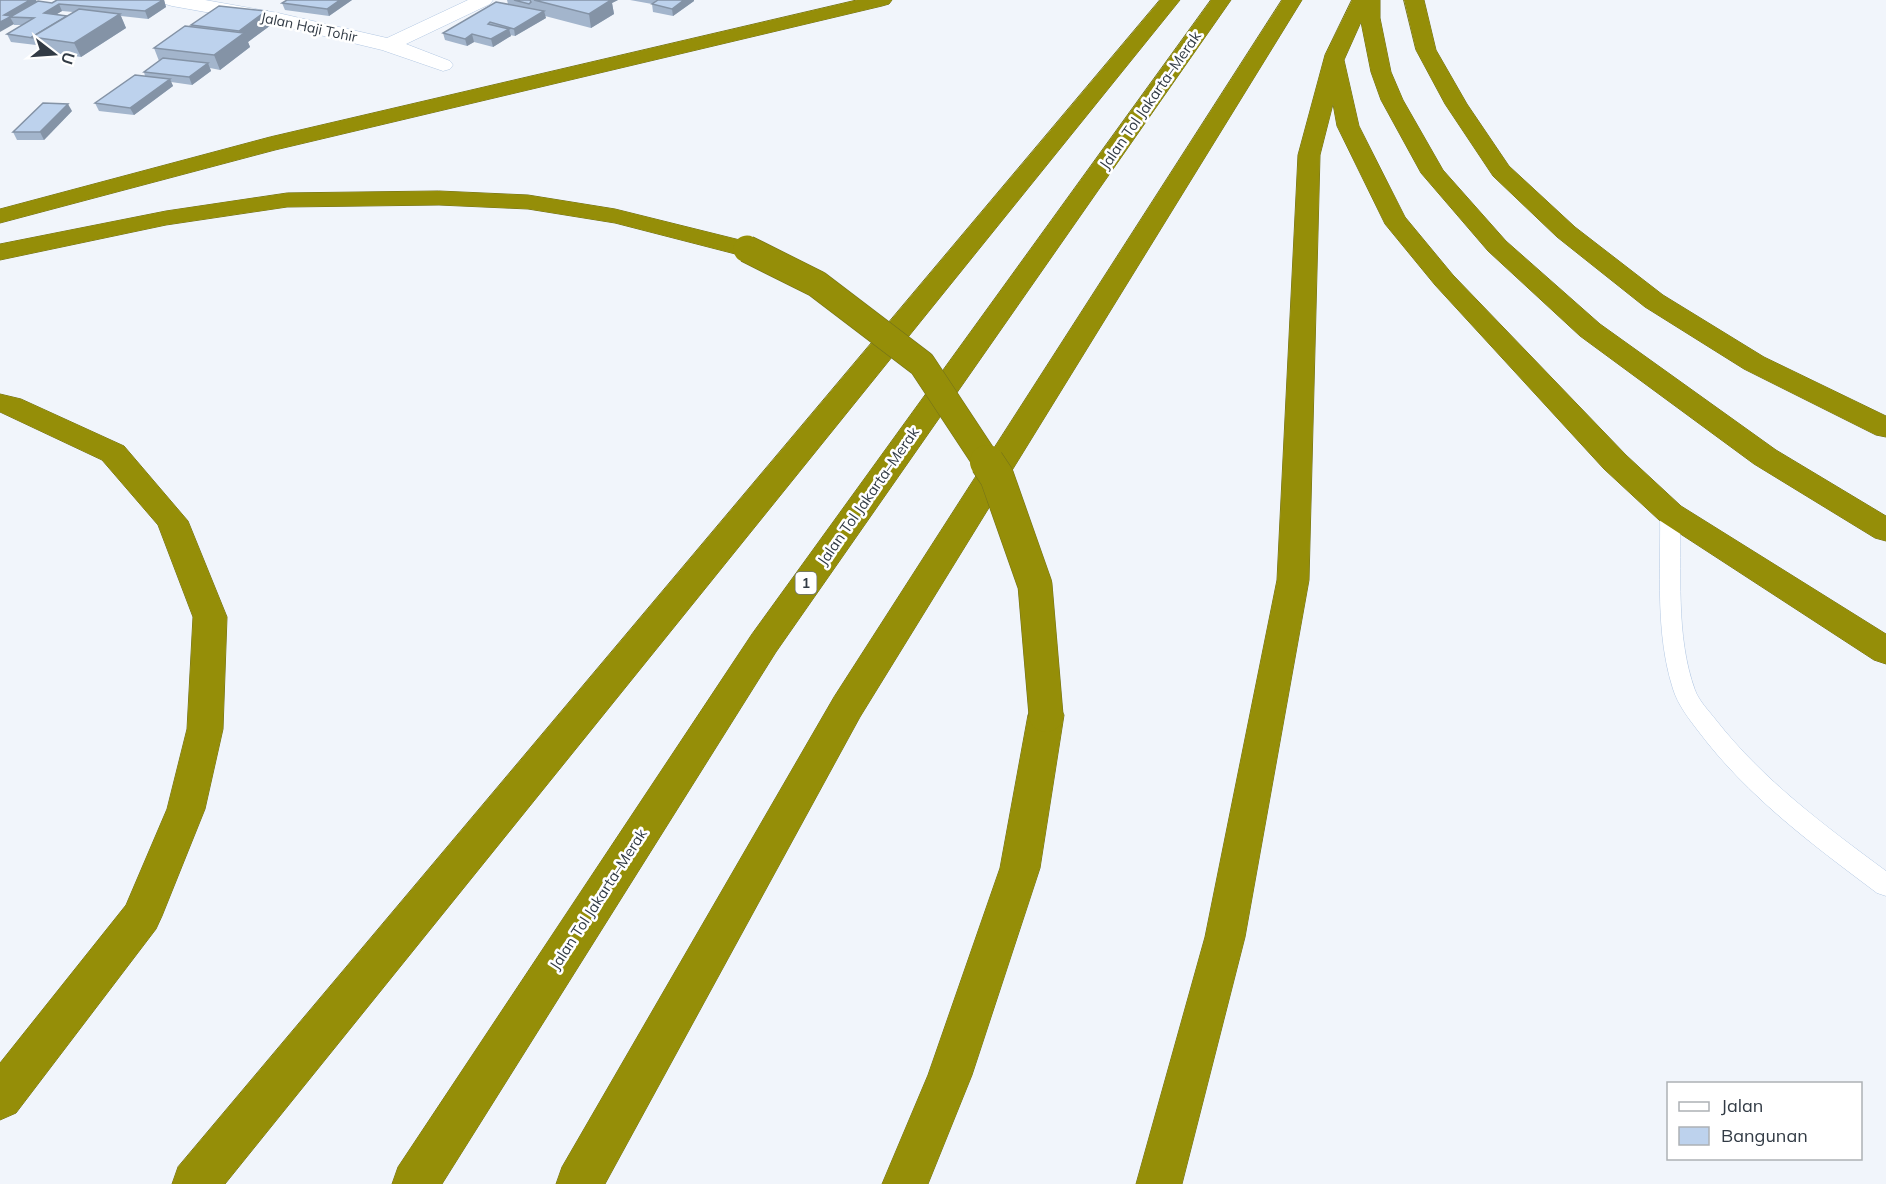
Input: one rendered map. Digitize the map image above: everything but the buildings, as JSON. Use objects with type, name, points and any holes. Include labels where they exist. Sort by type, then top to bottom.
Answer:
[{"type":"highway","points":[[0,216],[270,144],[882,0]]},
{"type":"highway","points":[[195,1184],[1170,0]]},
{"type":"highway","name":"Jalan Tol Jakarta–Merak","points":[[415,1184],[764,643],[1221,0]]},
{"type":"highway","points":[[579,1184],[847,707],[1292,0]]},
{"type":"highway","points":[[1159,1184],[1225,937],[1293,580],[1308,155],[1335,55],[1362,0]]},
{"type":"highway","points":[[1370,0],[1370,18],[1381,72],[1392,100],[1433,173],[1497,246],[1590,330],[1765,457],[1886,530]]},
{"type":"highway","points":[[1414,0],[1426,50],[1456,104],[1501,171],[1566,232],[1654,301],[1754,363],[1886,428]]},
{"type":"highway","points":[[1335,55],[1348,126],[1394,219],[1444,280],[1615,462],[1670,513],[1886,651]]},
{"type":"highway","points":[[0,252],[166,218],[287,200],[439,198],[528,202],[604,214],[747,249],[817,284],[922,364],[998,477],[1035,585],[1046,715],[1020,868],[950,1075],[905,1184]]},
{"type":"highway","points":[[0,403],[11,405],[113,453],[172,521],[210,617],[205,729],[186,809],[142,916],[0,1098]]},
{"type":"street","name":"Jalan Haji Tohir","points":[[172,0],[278,19],[389,45],[443,65]]},
{"type":"street","points":[[389,45],[483,0]]},
{"type":"lane","points":[[1670,513],[1673,623],[1677,663],[1685,693],[1715,738],[1765,788],[1814,831],[1886,885]]}]
